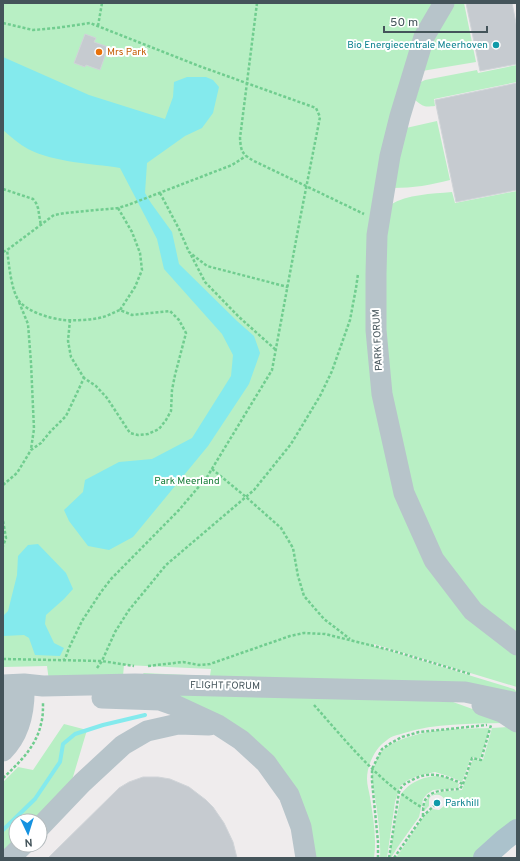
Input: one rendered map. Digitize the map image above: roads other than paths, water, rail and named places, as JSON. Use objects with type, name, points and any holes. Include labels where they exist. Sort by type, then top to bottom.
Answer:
[{"type":"main road","points":[[484,858],[517,830]]},
{"type":"main road","points":[[494,858],[509,851],[517,851]]},
{"type":"street","name":"PARK FORUM","points":[[444,3],[424,37],[400,116],[390,156],[378,235],[376,274],[376,330],[382,394],[404,493],[434,560],[473,611],[517,646]]},
{"type":"street","name":"FLIGHT FORUM","points":[[12,690],[43,686],[135,684],[298,687],[465,692],[517,704]]},
{"type":"street","points":[[12,690],[160,700],[177,706],[218,725],[240,740],[266,763],[289,795],[301,827],[306,858]]},
{"type":"street","points":[[3,741],[8,723],[12,690]]},
{"type":"street","points":[[3,751],[17,730],[23,711],[12,690]]},
{"type":"street","name":"FLIGHT FORUM","points":[[425,691],[466,699],[502,712],[517,722]]},
{"type":"street","points":[[48,819],[82,783],[123,745],[147,730],[178,724],[218,725]]},
{"type":"water","points":[[3,57],[89,95],[165,119],[173,97],[174,82],[187,77],[206,77],[213,80],[219,87],[213,113],[202,128],[185,136],[147,163],[145,193],[172,232],[179,264],[254,336],[260,353],[249,384],[208,446],[133,537],[109,550],[88,546],[69,521],[64,510],[83,492],[85,480],[119,462],[152,459],[192,438],[231,376],[233,355],[222,334],[164,269],[157,239],[120,168],[73,162],[39,154],[21,145],[3,130]]},
{"type":"water","points":[[38,544],[66,573],[73,589],[46,615],[45,624],[54,643],[64,648],[60,656],[35,655],[29,638],[24,635],[3,636],[3,616],[8,611],[17,575],[18,556],[28,545]]},
{"type":"waterway","points":[[3,830],[35,799],[60,762],[63,744],[75,734],[103,725],[145,715]]},
{"type":"place","name":"Bio Energiecentrale Meerhoven","points":[[496,45]]},
{"type":"place","name":"Mrs Park","points":[[99,52]]},
{"type":"place","name":"Parkhill","points":[[437,803]]},
{"type":"park label","name":"Park Meerland","points":[[187,481]]}]
